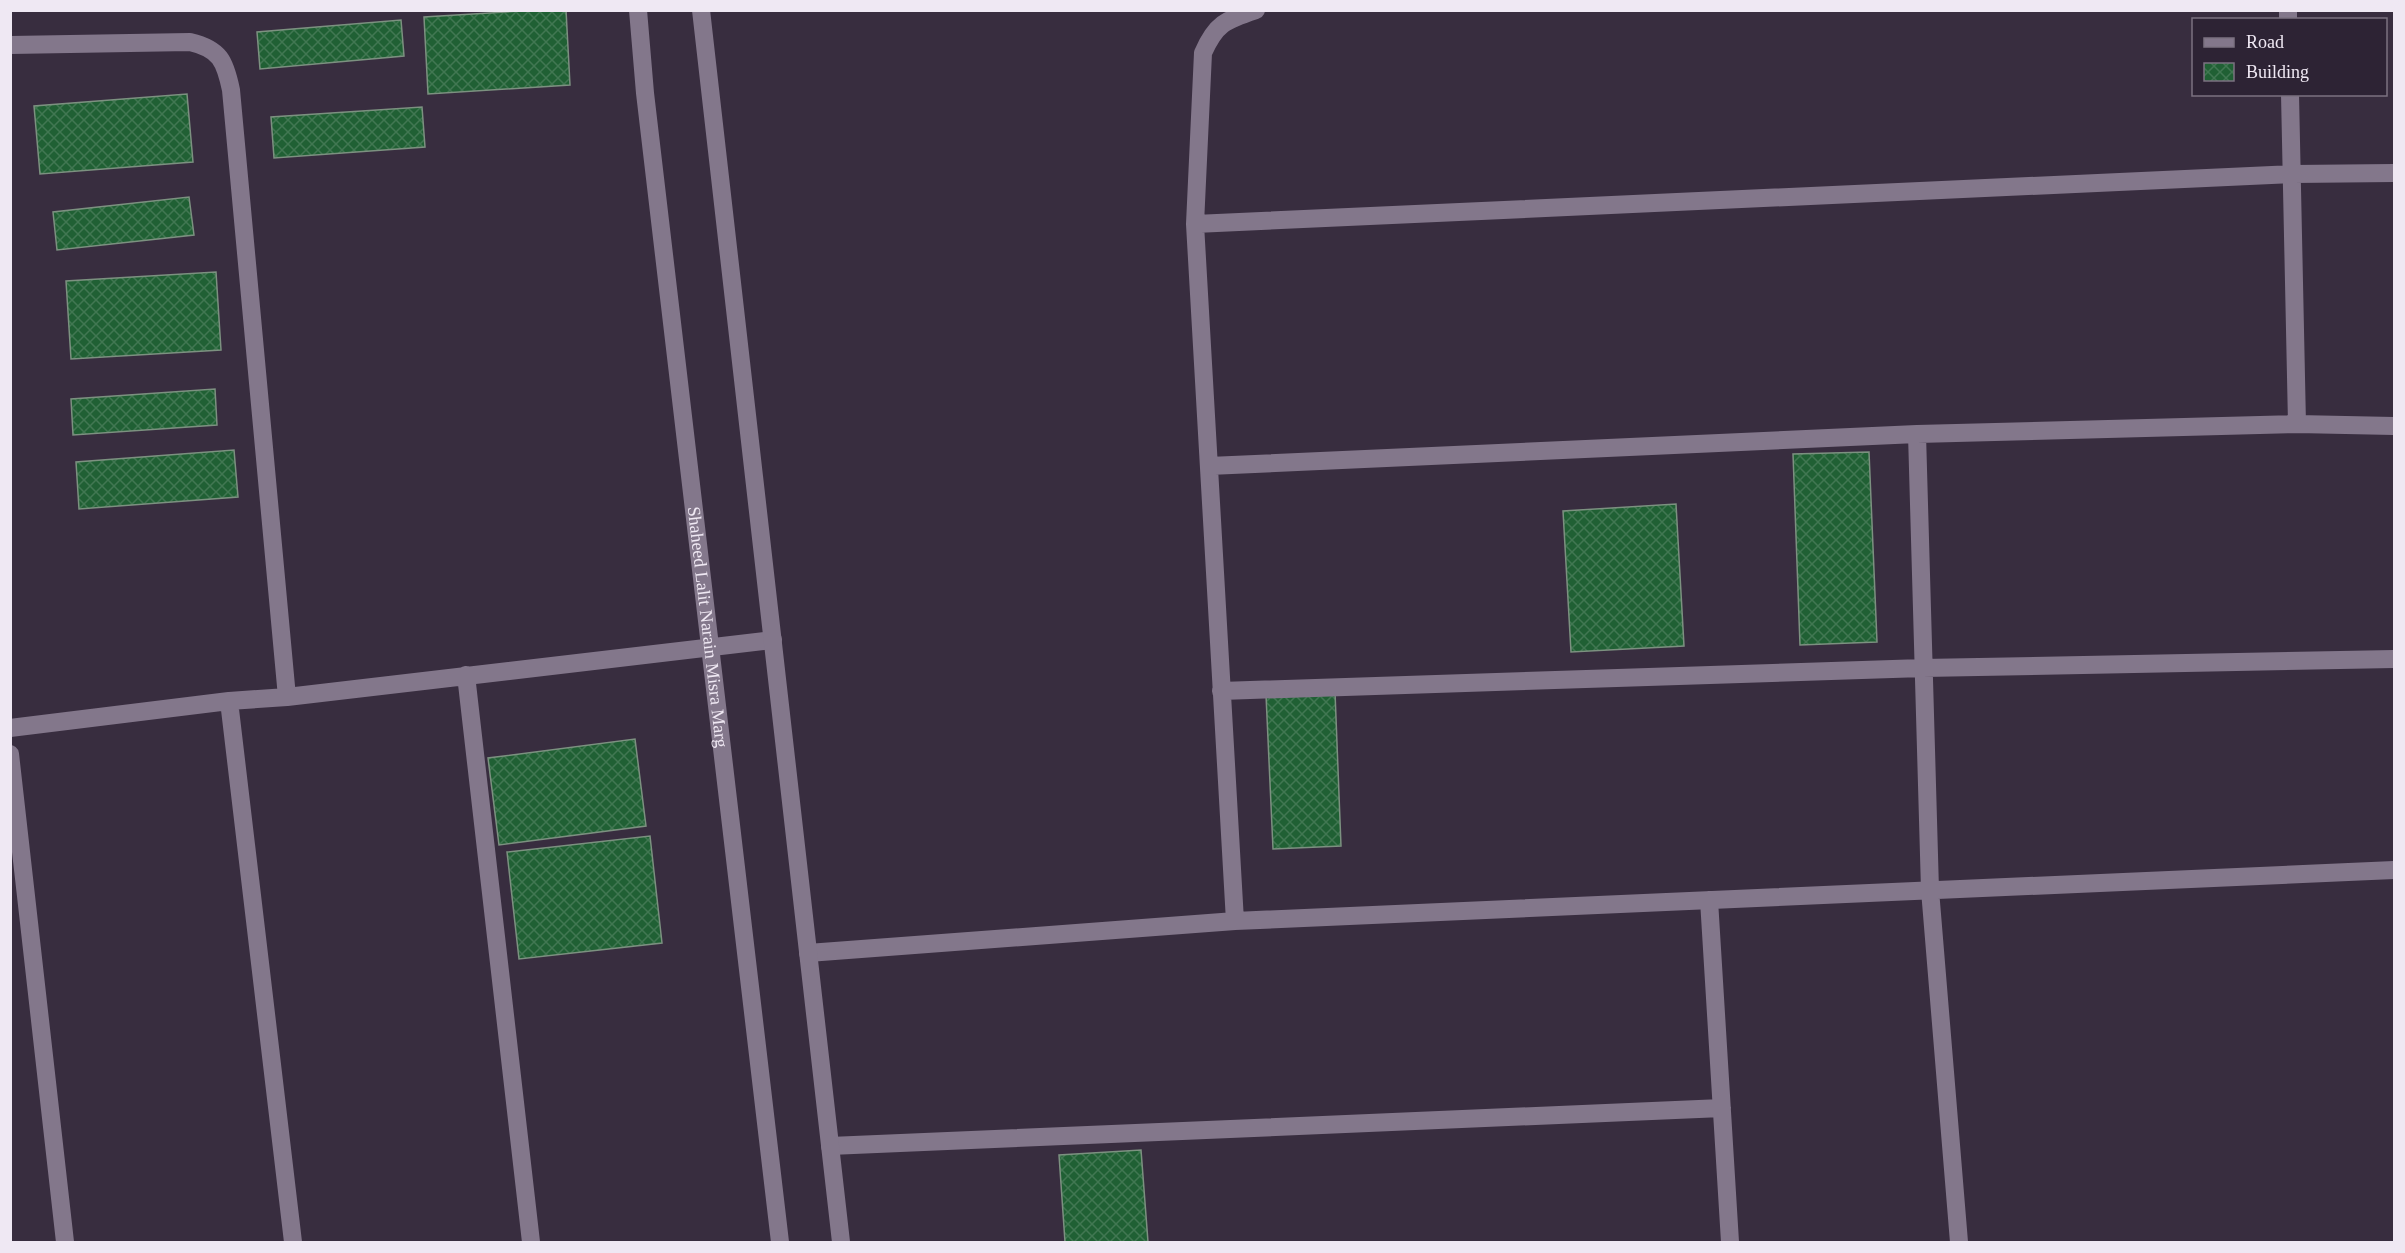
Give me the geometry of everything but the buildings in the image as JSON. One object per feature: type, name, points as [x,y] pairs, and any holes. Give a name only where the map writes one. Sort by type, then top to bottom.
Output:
[{"type":"street","name":"Shaheed Lalit Narain Misra Marg","points":[[638,10],[645,93],[780,1242]]},
{"type":"street","points":[[701,10],[841,1242]]},
{"type":"street","points":[[1235,921],[1195,224],[1203,53],[1211,35],[1228,20],[1256,10]]},
{"type":"street","points":[[10,45],[190,42],[208,46],[225,65],[231,90],[287,697]]},
{"type":"street","points":[[2290,96],[2297,424]]},
{"type":"street","points":[[1195,224],[2292,174],[2394,173]]},
{"type":"street","points":[[1209,466],[1917,434],[2297,424],[2394,426]]},
{"type":"street","points":[[1917,434],[1930,890],[1959,1242]]},
{"type":"street","points":[[10,728],[773,640]]},
{"type":"street","points":[[1221,691],[1923,668],[2394,659]]},
{"type":"street","points":[[466,675],[531,1242]]},
{"type":"street","points":[[229,701],[293,1242]]},
{"type":"street","points":[[10,754],[65,1242]]},
{"type":"street","points":[[808,953],[1235,921],[2394,870]]},
{"type":"street","points":[[1709,900],[1730,1242]]},
{"type":"street","points":[[830,1146],[1722,1108]]}]
